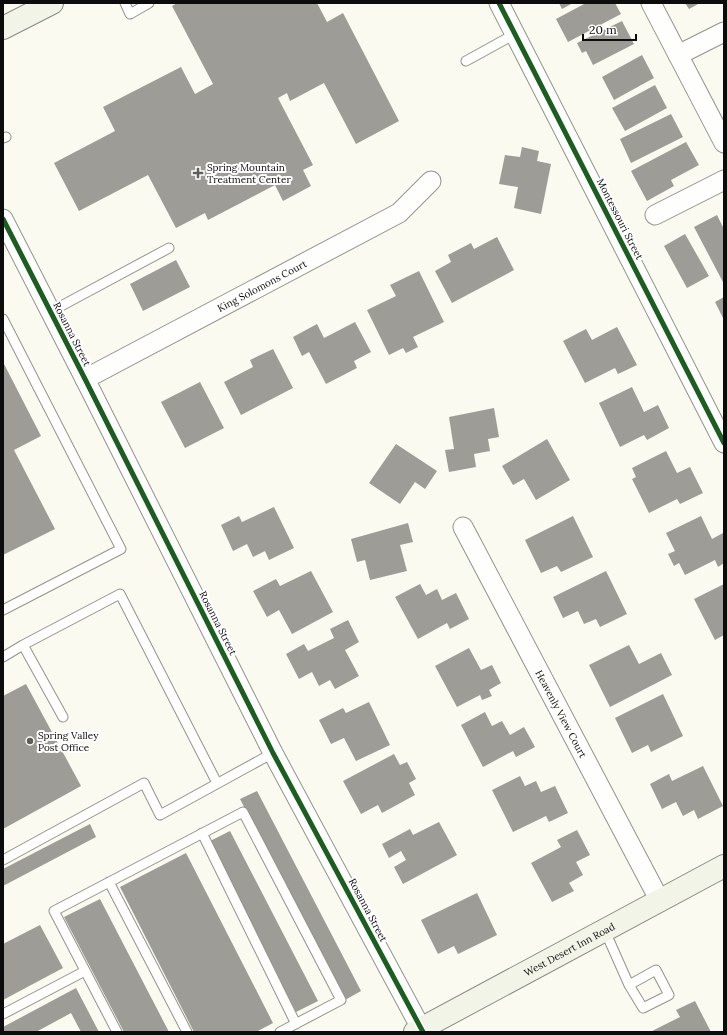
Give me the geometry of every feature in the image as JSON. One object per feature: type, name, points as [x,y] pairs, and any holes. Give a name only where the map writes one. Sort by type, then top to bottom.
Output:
[{"type":"main road","points":[[3,28],[52,3]]},
{"type":"main road","name":"West Desert Inn Road","points":[[419,1031],[724,866]]},
{"type":"street","name":"Montessouri Street","points":[[499,3],[724,443]]},
{"type":"street","points":[[651,3],[724,143]]},
{"type":"street","points":[[678,55],[724,32]]},
{"type":"street","name":"King Solomons Court","points":[[85,379],[399,213],[430,180]]},
{"type":"street","points":[[655,215],[724,180]]},
{"type":"street","name":"Rosanna Street","points":[[3,219],[273,753],[419,1031]]},
{"type":"street","name":"Heavenly View Court","points":[[463,527],[660,901]]},
{"type":"lane","points":[[125,3],[130,14],[149,3]]},
{"type":"lane","points":[[466,61],[515,34]]},
{"type":"lane","points":[[50,312],[169,248]]},
{"type":"lane","points":[[3,319],[121,549],[3,610]]},
{"type":"lane","points":[[3,656],[120,594],[217,783]]},
{"type":"lane","points":[[23,645],[62,717]]},
{"type":"lane","points":[[3,860],[144,783],[160,815],[273,753]]},
{"type":"lane","points":[[117,1032],[54,911],[243,812],[341,1000],[280,1032]]},
{"type":"lane","points":[[202,833],[296,1024]]},
{"type":"lane","points":[[109,882],[187,1032]]},
{"type":"lane","points":[[605,931],[629,984],[643,1008],[670,995],[656,970],[629,984]]},
{"type":"lane","points":[[3,1014],[85,971]]},
{"type":"building","points":[[177,3],[317,3],[327,22],[343,13],[399,121],[356,144],[324,83],[290,101],[287,93],[278,98],[313,165],[303,170],[311,186],[283,201],[275,185],[208,220],[205,213],[176,228],[148,175],[79,211],[54,163],[115,131],[103,107],[181,67],[195,94],[213,84],[172,6]]},
{"type":"building","points":[[559,3],[573,3],[562,9]]},
{"type":"building","points":[[586,3],[615,3],[621,14],[568,42],[556,19]]},
{"type":"building","points":[[685,3],[700,3],[689,9]]},
{"type":"building","points":[[622,21],[634,44],[593,65],[586,51],[582,53],[577,43]]},
{"type":"building","points":[[642,55],[654,78],[614,100],[602,77]]},
{"type":"building","points":[[655,85],[667,108],[625,131],[612,108]]},
{"type":"building","points":[[671,114],[683,137],[631,163],[620,139]]},
{"type":"building","points":[[686,142],[699,165],[671,180],[674,186],[647,201],[631,171]]},
{"type":"building","points":[[522,147],[539,151],[537,161],[551,164],[541,214],[514,208],[518,187],[499,184],[505,155],[520,157]]},
{"type":"building","points":[[717,215],[724,229],[724,284],[694,227]]},
{"type":"building","points":[[685,234],[709,276],[687,288],[664,246]]},
{"type":"building","points":[[497,237],[514,270],[452,303],[435,271],[451,262],[448,255],[471,243],[474,249]]},
{"type":"building","points":[[176,260],[190,287],[143,311],[130,284]]},
{"type":"building","points":[[419,271],[444,322],[413,337],[418,347],[406,353],[403,348],[389,355],[367,310],[396,296],[390,285]]},
{"type":"building","points":[[724,297],[724,320],[715,302]]},
{"type":"building","points":[[355,322],[371,352],[354,361],[357,368],[326,384],[309,352],[302,356],[293,337],[317,324],[324,338]]},
{"type":"building","points":[[617,327],[637,365],[618,374],[615,368],[585,383],[563,341],[586,329],[592,340]]},
{"type":"building","points":[[273,349],[293,388],[241,415],[224,382],[253,367],[250,360]]},
{"type":"building","points":[[3,362],[41,436],[14,450],[55,529],[3,555]]},
{"type":"building","points":[[200,382],[224,428],[185,448],[161,402]]},
{"type":"building","points":[[632,387],[644,412],[658,405],[669,428],[647,440],[644,435],[620,447],[599,403]]},
{"type":"building","points":[[494,408],[499,437],[488,439],[490,451],[474,454],[476,467],[449,472],[445,450],[454,449],[449,417]]},
{"type":"building","points":[[547,439],[570,480],[536,500],[524,479],[513,485],[502,466]]},
{"type":"building","points":[[396,444],[437,471],[425,489],[415,482],[400,504],[369,483]]},
{"type":"building","points":[[666,451],[677,473],[690,467],[703,493],[680,504],[677,499],[649,513],[632,479],[636,477],[632,468]]},
{"type":"building","points":[[274,507],[294,548],[269,560],[265,551],[253,557],[247,544],[233,551],[221,525],[239,516],[242,522]]},
{"type":"building","points":[[573,516],[593,557],[561,572],[557,566],[541,573],[525,540]]},
{"type":"building","points":[[701,516],[712,539],[723,533],[724,535],[724,563],[718,567],[715,560],[685,575],[679,563],[674,566],[668,554],[675,551],[666,533]]},
{"type":"building","points":[[408,523],[413,542],[400,545],[407,571],[370,580],[365,560],[357,562],[351,539]]},
{"type":"building","points":[[311,571],[333,612],[292,634],[279,610],[267,617],[253,591],[276,579],[280,586]]},
{"type":"building","points":[[606,571],[627,614],[600,627],[596,619],[584,624],[578,611],[563,618],[553,597]]},
{"type":"building","points":[[420,584],[426,595],[437,589],[442,600],[456,593],[469,619],[450,629],[447,623],[418,639],[395,597]]},
{"type":"building","points":[[724,584],[724,635],[715,640],[694,599]]},
{"type":"building","points":[[348,620],[359,642],[345,650],[359,676],[335,689],[330,680],[319,686],[312,672],[299,679],[286,654],[304,644],[308,651],[334,638],[330,629]]},
{"type":"building","points":[[629,645],[639,664],[661,653],[672,675],[610,707],[589,665]]},
{"type":"building","points":[[469,648],[481,670],[492,665],[501,683],[489,690],[492,696],[482,700],[480,695],[457,707],[435,666]]},
{"type":"building","name":"Spring Valley Post Office","points":[[26,684],[81,786],[3,829],[3,696]]},
{"type":"building","points":[[663,694],[683,736],[651,752],[648,745],[632,753],[615,718]]},
{"type":"building","points":[[369,702],[390,745],[356,761],[344,738],[331,744],[319,720],[343,708],[346,713]]},
{"type":"building","points":[[485,712],[492,726],[502,721],[510,735],[524,727],[535,747],[516,757],[513,751],[483,767],[461,725]]},
{"type":"building","points":[[394,754],[400,765],[407,762],[416,779],[409,783],[415,795],[382,813],[378,805],[361,814],[343,781]]},
{"type":"building","points":[[703,766],[723,806],[698,819],[694,810],[683,816],[676,802],[662,809],[650,784],[669,774],[672,781]]},
{"type":"building","points":[[520,776],[525,786],[536,781],[541,792],[555,786],[568,813],[549,822],[546,816],[513,832],[492,790]]},
{"type":"building","points":[[257,791],[361,991],[345,1000],[240,799]]},
{"type":"building","points":[[439,822],[457,855],[403,884],[394,867],[406,860],[401,851],[389,858],[382,844],[410,829],[413,835]]},
{"type":"building","points":[[90,824],[96,837],[3,886],[3,869]]},
{"type":"building","points":[[577,830],[590,855],[576,862],[583,875],[569,883],[574,891],[552,902],[531,863],[561,847],[557,840]]},
{"type":"building","points":[[230,831],[318,1001],[296,1012],[208,842]]},
{"type":"building","points":[[186,853],[273,1023],[256,1032],[194,1032],[120,887]]},
{"type":"building","points":[[477,893],[497,935],[458,954],[454,946],[438,954],[421,920]]},
{"type":"building","points":[[100,899],[169,1032],[124,1032],[64,917]]},
{"type":"building","points":[[40,925],[63,968],[3,1000],[3,944]]},
{"type":"building","points":[[76,988],[99,1032],[81,1032],[71,1013],[36,1032],[3,1032],[3,1027]]},
{"type":"building","points":[[695,1001],[711,1032],[650,1032],[680,1017],[676,1010]]},
{"type":"cycle path","points":[[499,3],[724,443]]},
{"type":"cycle path","points":[[3,219],[273,753],[423,1032]]},
{"type":"place","name":"Spring Mountain Treatment Center","points":[[198,173]]},
{"type":"place","name":"Spring Valley Post Office","points":[[30,741]]}]
